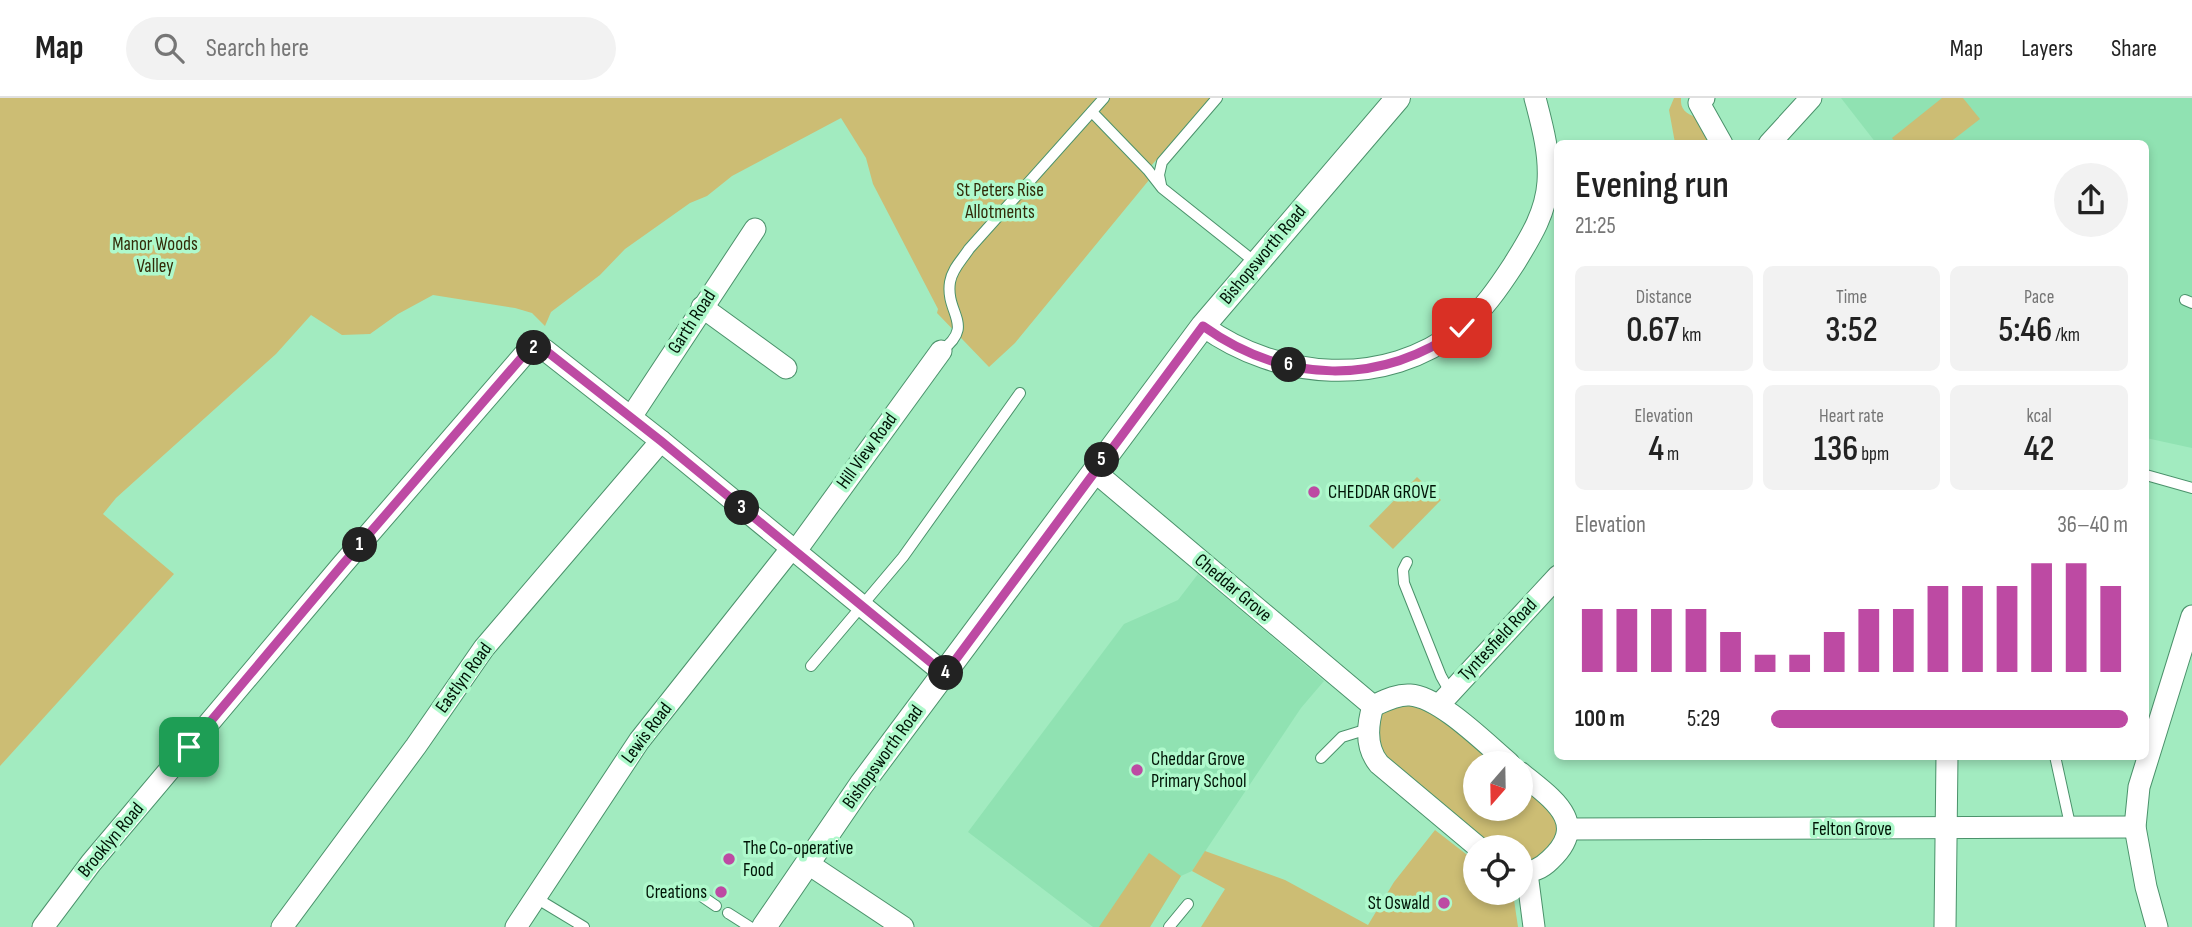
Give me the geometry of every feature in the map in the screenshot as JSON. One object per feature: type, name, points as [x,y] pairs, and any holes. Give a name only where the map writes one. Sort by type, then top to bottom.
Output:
[{"type":"street","name":"Bishopsworth Road","points":[[764,927],[862,785],[1203,326],[1398,98]]},
{"type":"street","points":[[1203,326],[1250,353],[1296,367],[1327,371],[1372,369],[1409,359],[1447,339],[1480,310],[1503,282],[1535,230],[1548,184],[1548,162],[1535,98]]},
{"type":"street","points":[[1704,98],[1699,103],[1720,140]]},
{"type":"street","points":[[1773,140],[1811,98]]},
{"type":"street","name":"Garth Road","points":[[631,417],[755,229]]},
{"type":"street","points":[[702,307],[786,368]]},
{"type":"street","name":"Brooklyn Road","points":[[44,927],[91,863],[352,553],[529,349],[540,347],[631,417]]},
{"type":"street","name":"Hill View Road","points":[[793,550],[940,351]]},
{"type":"street","points":[[631,417],[945,674]]},
{"type":"street","name":"Eastlyn Road","points":[[282,927],[416,746],[484,648],[661,441]]},
{"type":"street","name":"Cheddar Grove","points":[[1094,471],[1373,706]]},
{"type":"street","name":"Lewis Road","points":[[516,927],[639,741],[793,550]]},
{"type":"street","name":"Tyntesfield Road","points":[[1444,698],[1554,580]]},
{"type":"street","points":[[2149,755],[2192,616]]},
{"type":"street","points":[[1464,835],[1379,764],[1372,755],[1368,729],[1373,706],[1406,694],[1444,698],[1497,751]]},
{"type":"street","points":[[1945,927],[1947,760]]},
{"type":"street","points":[[2147,760],[2139,787],[2135,827],[2146,887],[2157,927]]},
{"type":"street","points":[[1533,784],[1564,812],[1569,829],[1566,842],[1558,853],[1544,866],[1533,869]]},
{"type":"street","name":"Felton Grove","points":[[1569,829],[2135,827]]},
{"type":"street","points":[[807,863],[903,927]]},
{"type":"street","points":[[1530,905],[1534,927]]},
{"type":"lane","points":[[940,351],[953,342],[958,328],[950,284],[954,271],[969,249],[1104,98]]},
{"type":"lane","points":[[1162,188],[1159,175],[1162,162],[1217,98]]},
{"type":"lane","points":[[1092,112],[1162,188],[1255,262]]},
{"type":"lane","points":[[811,666],[903,557],[1020,393]]},
{"type":"lane","points":[[2149,476],[2192,488]]},
{"type":"lane","points":[[1407,562],[1403,570],[1405,583],[1441,676],[1444,698]]},
{"type":"lane","points":[[1321,758],[1342,737],[1368,729]]},
{"type":"lane","points":[[2056,760],[2071,829]]},
{"type":"lane","points":[[694,891],[716,906]]},
{"type":"lane","points":[[536,898],[583,927]]},
{"type":"lane","points":[[1169,927],[1188,904]]},
{"type":"lane","points":[[728,913],[750,927]]},
{"type":"shaded area","points":[[1841,98],[2192,98],[2192,448],[2149,439],[2149,140],[1874,140]]},
{"type":"shaded area","name":"Cheddar Grove Primary School","points":[[1198,574],[1324,681],[1301,708],[1192,871],[1181,876],[1150,927],[1093,927],[968,832],[1124,624],[1178,600]]},
{"type":"green space","name":"Manor Woods Valley","points":[[0,98],[1210,98],[1144,174],[1149,180],[1015,343],[989,367],[937,313],[938,309],[873,184],[866,158],[841,118],[732,176],[707,196],[690,203],[625,249],[600,275],[551,312],[545,326],[532,313],[515,308],[433,295],[398,314],[370,334],[342,335],[311,315],[276,354],[116,498],[103,514],[174,574],[0,766]]},
{"type":"green space","points":[[1674,98],[1681,98],[1683,108],[1696,117],[1710,140],[1674,140],[1669,110]]},
{"type":"green space","points":[[1942,98],[1963,98],[1980,119],[1953,140],[1892,138]]},
{"type":"green space","points":[[1417,477],[1441,500],[1393,549],[1369,526]]},
{"type":"green space","points":[[1390,704],[1427,706],[1483,751],[1463,751],[1463,821],[1533,821],[1533,793],[1539,798],[1550,810],[1556,825],[1547,854],[1533,860],[1533,835],[1472,835],[1397,772],[1376,746],[1379,718]]},
{"type":"green space","points":[[1435,830],[1463,852],[1463,905],[1515,905],[1518,927],[1201,927],[1225,889],[1192,871],[1205,851],[1285,880],[1368,925],[1394,882]]},
{"type":"green space","points":[[1149,853],[1181,876],[1150,927],[1099,927]]},
{"type":"place","name":"CHEDDAR GROVE","points":[[1314,492]]},
{"type":"place","name":"Cheddar Grove Primary School","points":[[1137,770]]},
{"type":"place","name":"The Co-operative Food","points":[[729,859]]},
{"type":"place","name":"Creations","points":[[721,892]]},
{"type":"place","name":"St Oswald","points":[[1444,903]]},
{"type":"route","points":[[189,747],[529,349],[540,347],[545,350],[661,441],[945,674],[1203,326],[1250,353],[1296,367],[1327,371],[1372,369],[1409,359],[1462,328]]},
{"type":"park label","name":"St Peters Rise Allotments","points":[[1000,201]]}]
